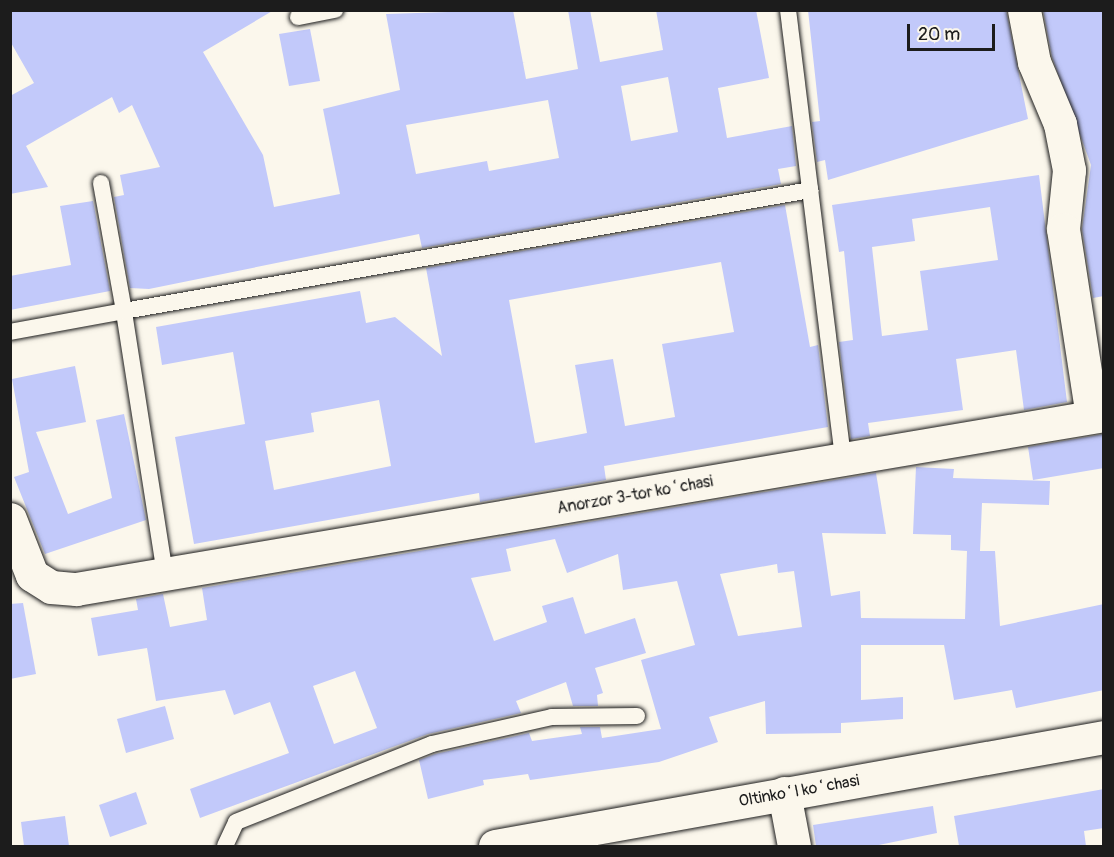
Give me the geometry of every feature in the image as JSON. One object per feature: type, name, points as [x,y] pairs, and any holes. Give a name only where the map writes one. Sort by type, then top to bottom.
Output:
[{"type":"street","points":[[1024,10],[1069,170],[1063,229],[1098,416]]},
{"type":"street","name":"Anorzor 3-tor koʻchasi","points":[[10,519],[32,575],[51,587],[76,589],[1098,416]]},
{"type":"street","name":"Oltinkoʻl koʻchasi","points":[[495,846],[1104,737]]},
{"type":"street","points":[[784,793],[794,846]]},
{"type":"lane","points":[[298,17],[335,10]]},
{"type":"lane","points":[[788,10],[843,460]]},
{"type":"lane","points":[[101,183],[124,311],[165,574]]},
{"type":"lane","points":[[10,332],[810,190]]},
{"type":"lane","points":[[225,846],[236,822],[432,744],[486,728],[552,717],[637,716]]},
{"type":"building","points":[[10,10],[274,10],[203,52],[263,155],[274,207],[340,194],[323,109],[400,90],[386,14],[513,10],[526,79],[578,69],[568,10],[590,10],[600,62],[663,50],[656,10],[756,10],[769,78],[718,88],[727,138],[792,126],[796,166],[778,169],[781,184],[422,248],[419,234],[149,289],[130,288],[114,197],[124,195],[120,175],[160,167],[132,105],[119,113],[112,97],[26,146],[48,187],[10,194],[10,96],[34,83],[10,41]],"holes":[[[668,77],[678,132],[631,141],[621,86]],[[548,100],[559,158],[489,171],[487,161],[416,174],[406,125]]]},
{"type":"building","points":[[808,10],[1006,10],[1028,119],[828,180],[825,160],[817,162],[812,122],[820,121]]},
{"type":"building","points":[[1043,10],[1104,10],[1104,296],[1093,298],[1082,229],[1091,165],[1052,57]]},
{"type":"building","points":[[310,29],[320,81],[289,86],[279,34]]},
{"type":"building","points":[[1039,175],[1067,402],[1024,410],[1016,350],[956,359],[963,410],[868,423],[870,436],[851,439],[839,342],[853,340],[844,251],[839,252],[832,205]],"holes":[[[990,207],[998,260],[920,271],[928,330],[882,336],[872,247],[915,241],[912,219]]]},
{"type":"building","points":[[93,201],[110,291],[10,310],[10,276],[71,265],[60,206]]},
{"type":"building","points":[[785,205],[810,347],[818,345],[828,427],[604,466],[606,480],[480,502],[479,493],[194,544],[175,437],[245,424],[233,352],[162,365],[156,327],[360,291],[366,323],[395,317],[442,356],[426,268]],"holes":[[[721,262],[734,332],[662,344],[675,417],[625,426],[613,359],[575,365],[587,433],[535,443],[509,300]],[[379,400],[391,466],[274,490],[265,441],[314,432],[311,413]]]},
{"type":"building","points":[[75,366],[86,422],[36,432],[68,514],[112,498],[96,420],[124,414],[146,520],[45,554],[14,477],[29,472],[12,379]]},
{"type":"building","points":[[1104,434],[1104,468],[1033,480],[1028,447]]},
{"type":"building","points":[[916,467],[954,469],[953,478],[1050,481],[1049,505],[982,503],[980,551],[995,551],[1000,626],[1104,604],[1104,690],[1016,708],[1012,690],[954,700],[944,645],[861,645],[861,700],[903,697],[903,719],[841,723],[841,733],[766,734],[765,701],[709,717],[718,742],[659,762],[530,780],[528,774],[483,780],[484,785],[428,799],[419,760],[435,754],[529,733],[532,741],[582,734],[580,727],[600,727],[602,738],[661,729],[641,660],[695,645],[677,581],[623,590],[618,554],[567,573],[555,539],[506,549],[511,571],[471,578],[494,641],[547,622],[542,606],[573,597],[585,634],[635,618],[646,653],[595,668],[603,693],[597,695],[598,706],[573,706],[566,682],[516,701],[521,713],[428,734],[200,818],[190,789],[289,753],[270,702],[234,715],[225,690],[156,701],[147,648],[98,656],[91,618],[138,610],[136,599],[163,594],[170,627],[207,620],[202,588],[876,473],[886,534],[822,533],[831,596],[860,591],[861,618],[965,619],[967,551],[951,550],[951,535],[913,534]],"holes":[[[777,564],[778,573],[794,571],[802,627],[738,636],[720,574]],[[355,671],[377,728],[334,744],[313,686]]]},
{"type":"building","points":[[23,603],[36,674],[10,679],[10,604]]},
{"type":"building","points":[[165,706],[174,739],[126,753],[117,719]]},
{"type":"building","points":[[1104,789],[1104,828],[1084,831],[1086,846],[959,846],[954,816]]},
{"type":"building","points":[[136,792],[147,824],[110,837],[99,805]]},
{"type":"building","points":[[933,806],[937,833],[874,846],[816,846],[813,825]]},
{"type":"building","points":[[65,816],[69,846],[24,846],[21,822]]}]
